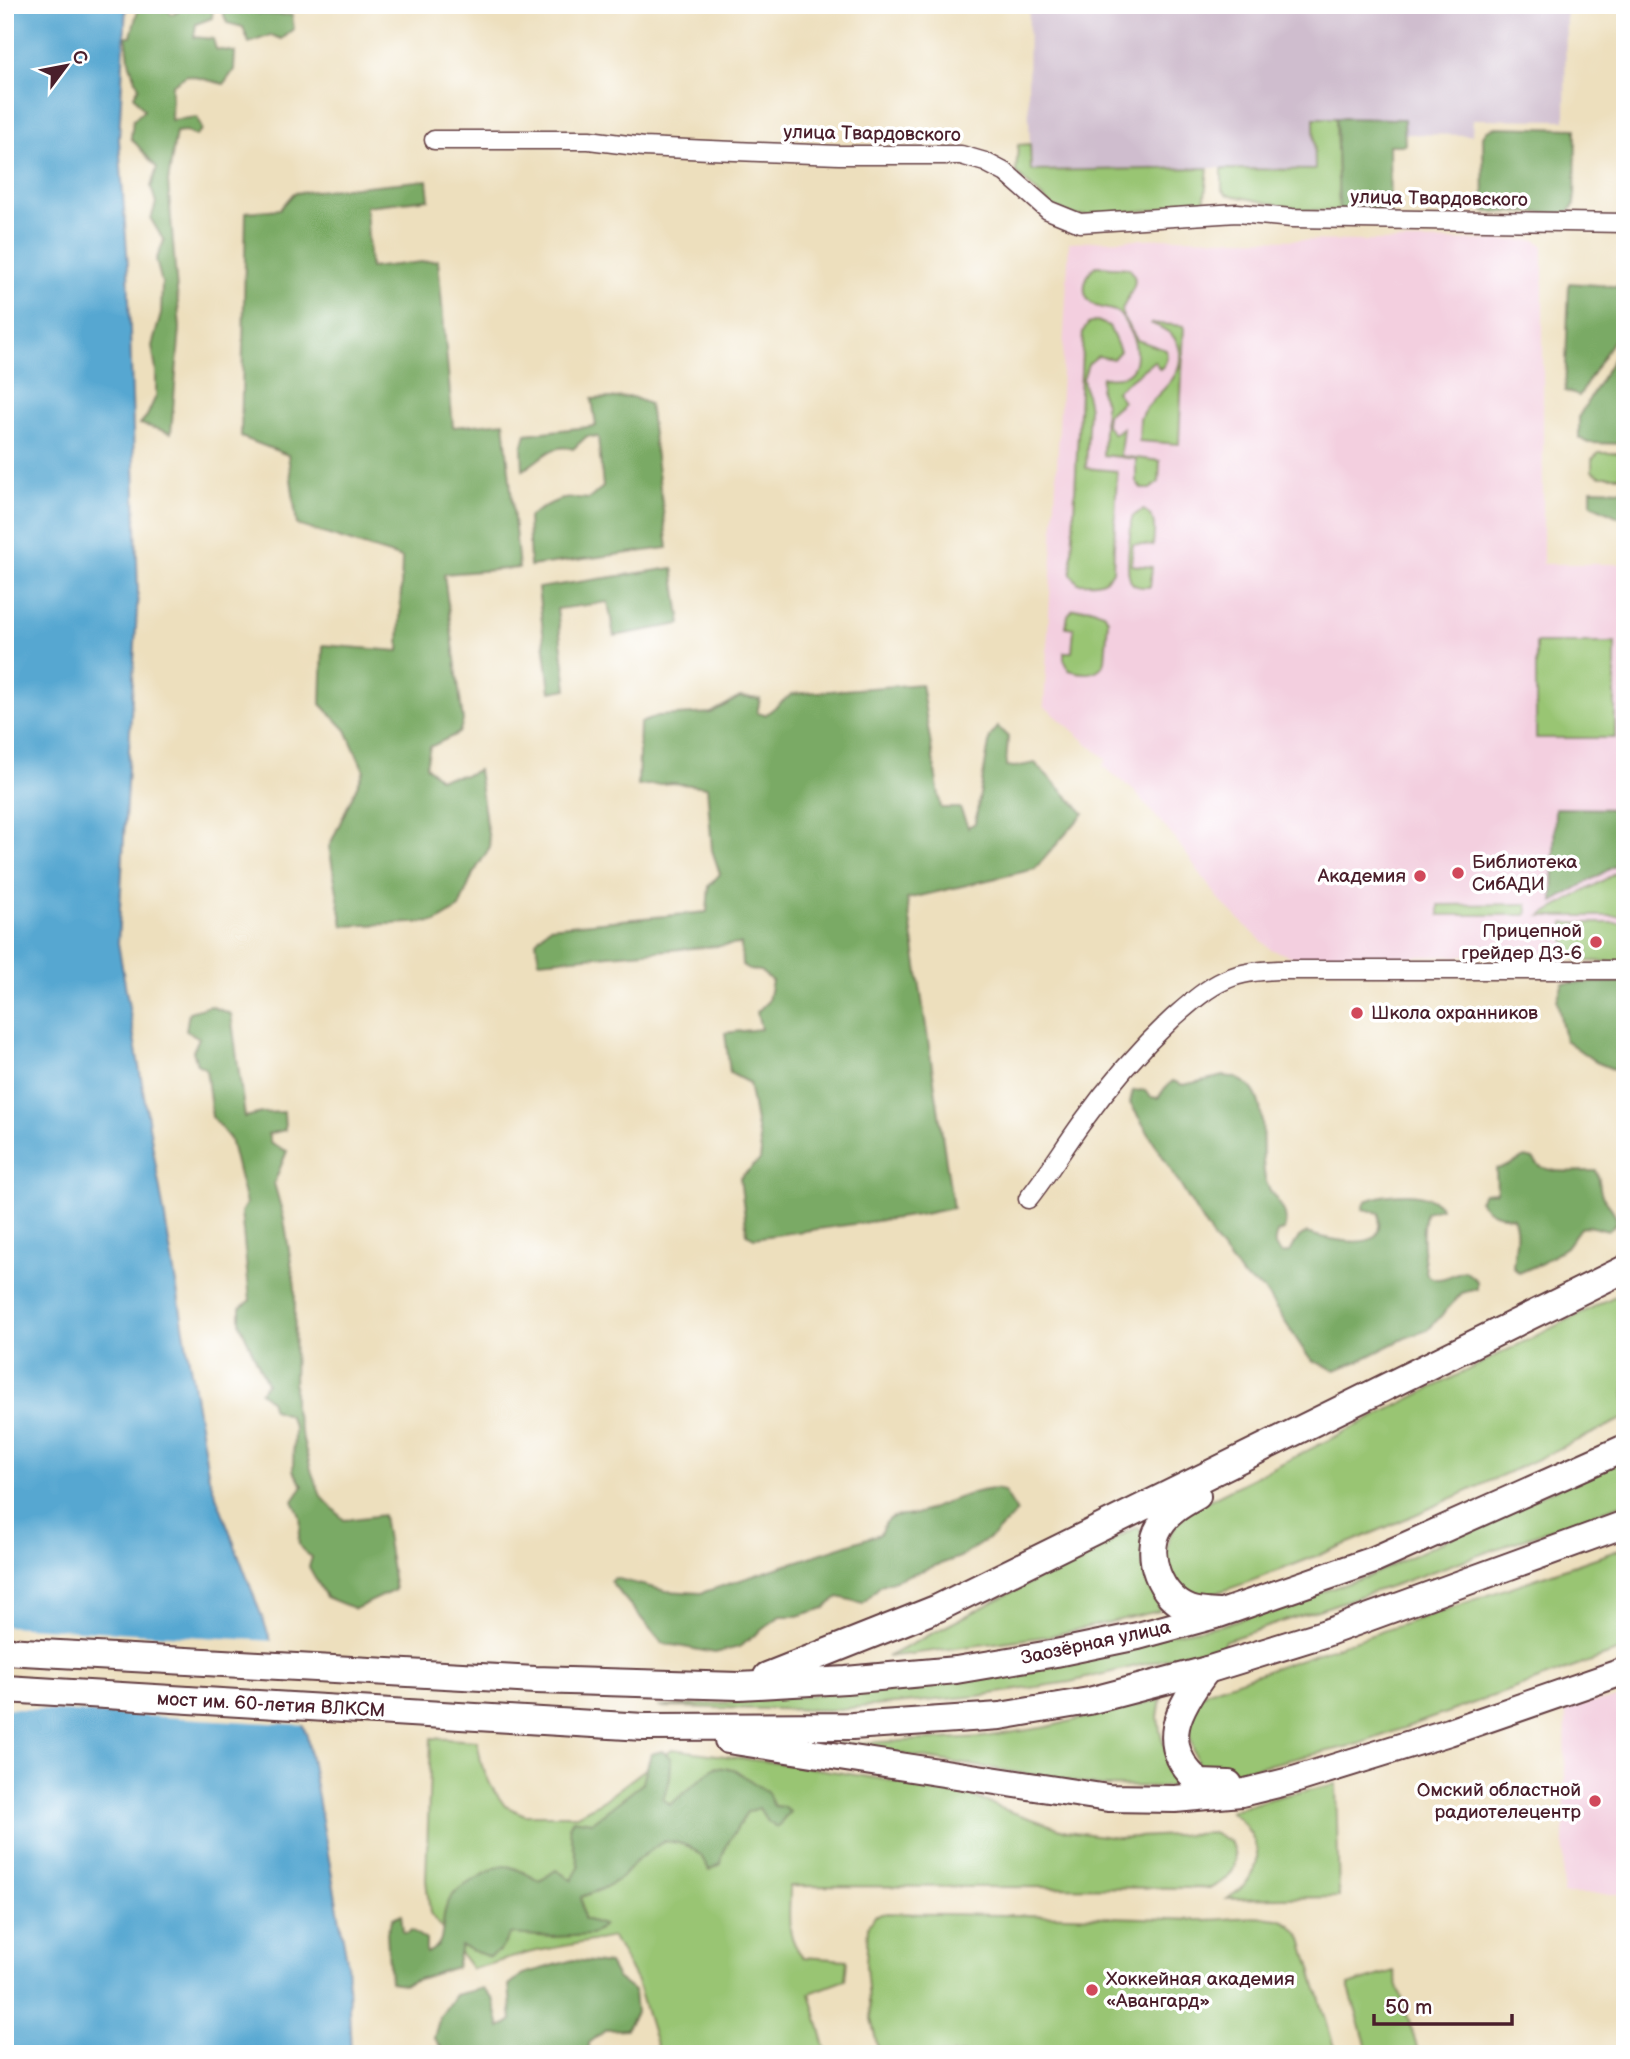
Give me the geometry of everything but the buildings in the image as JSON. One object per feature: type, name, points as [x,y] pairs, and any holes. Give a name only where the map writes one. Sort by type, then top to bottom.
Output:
[{"type":"main road","points":[[739,1686],[816,1658],[937,1608],[1625,1269]]},
{"type":"main road","points":[[1219,1614],[1189,1609],[1164,1590],[1158,1574],[1153,1542],[1160,1525],[1178,1506],[1625,1281]]},
{"type":"main road","name":"Заозёрная улица","points":[[535,1680],[739,1686],[846,1681],[956,1670],[1138,1636],[1219,1614],[1374,1560],[1625,1448]]},
{"type":"main road","points":[[643,1727],[852,1726],[1000,1716],[1090,1701],[1207,1670],[1323,1634],[1625,1524]]},
{"type":"main road","name":"мост им. 60-летия ВЛКСМ","points":[[5,1651],[535,1680]]},
{"type":"main road","points":[[1207,1670],[1185,1701],[1175,1726],[1182,1761],[1189,1774],[1200,1783],[1217,1785],[1291,1770],[1434,1726],[1625,1659]]},
{"type":"main road","points":[[643,1727],[1108,1798],[1175,1800],[1241,1793],[1294,1780],[1449,1732],[1625,1671]]},
{"type":"main road","name":"мост им. 60-летия ВЛКСМ","points":[[5,1689],[643,1727]]},
{"type":"street","name":"улица Твардовского","points":[[434,140],[589,140],[644,147],[736,151],[839,155],[961,155],[985,162],[1006,173],[1048,210],[1080,223],[1237,213],[1292,218],[1625,223]]},
{"type":"street","points":[[1028,1199],[1081,1124],[1155,1035],[1196,998],[1224,980],[1243,973],[1278,970],[1625,970]]},
{"type":"shaded area","points":[[1029,5],[1566,5],[1565,120],[1473,119],[1472,135],[1404,134],[1404,119],[1314,119],[1316,170],[1214,168],[1031,171]]},
{"type":"shaded area","points":[[1173,238],[1536,240],[1543,245],[1543,564],[1625,564],[1625,954],[1295,958],[1270,949],[1221,902],[1176,840],[1133,790],[1103,766],[1106,759],[1044,706],[1069,242]]},
{"type":"shaded area","name":"Омский областной радиотелецентр","points":[[1625,1698],[1625,1894],[1563,1894],[1566,1709]]},
{"type":"green space","points":[[139,5],[165,5],[171,14],[179,11],[181,5],[238,5],[261,14],[292,15],[294,29],[282,39],[271,35],[249,43],[243,27],[227,23],[222,10],[213,8],[212,18],[196,24],[194,37],[213,39],[216,49],[235,52],[234,70],[224,84],[187,75],[172,85],[171,120],[197,117],[202,129],[196,136],[186,131],[176,132],[168,182],[180,328],[171,433],[140,424],[147,416],[156,396],[152,346],[161,314],[162,283],[156,260],[164,241],[151,219],[156,203],[151,187],[157,168],[131,138],[133,120],[144,110],[134,96],[139,87],[130,66],[126,36],[131,36]]},
{"type":"green space","points":[[1314,118],[1336,118],[1339,211],[1302,210],[1226,194],[1222,189],[1222,169],[1315,170]]},
{"type":"green space","points":[[1336,118],[1404,119],[1405,145],[1389,145],[1390,213],[1339,211]]},
{"type":"green space","points":[[1496,127],[1576,129],[1575,204],[1568,212],[1484,212],[1483,136],[1487,130]]},
{"type":"green space","points":[[1030,144],[1031,171],[1208,168],[1204,206],[1077,216],[1053,207],[1016,173],[1018,145]]},
{"type":"green space","points":[[427,180],[429,199],[366,206],[370,268],[438,260],[453,427],[504,422],[519,568],[444,574],[463,721],[459,733],[430,747],[426,766],[439,778],[466,775],[478,770],[490,847],[473,874],[459,908],[436,922],[343,926],[329,847],[364,771],[346,730],[321,704],[323,645],[399,651],[402,558],[297,525],[288,455],[241,437],[246,212],[280,209],[294,193]]},
{"type":"green space","points":[[1096,266],[1129,268],[1135,283],[1122,310],[1124,319],[1137,340],[1166,350],[1166,361],[1160,369],[1154,361],[1116,391],[1123,401],[1107,415],[1106,424],[1114,434],[1123,427],[1120,456],[1160,461],[1159,482],[1150,489],[1142,489],[1136,482],[1136,459],[1103,455],[1105,403],[1100,391],[1102,377],[1126,374],[1134,365],[1136,351],[1133,338],[1120,315],[1091,303],[1086,296],[1086,281]]},
{"type":"green space","points":[[1569,283],[1625,287],[1625,321],[1579,396],[1565,391]]},
{"type":"green space","points":[[1097,321],[1109,326],[1120,351],[1113,359],[1098,356],[1088,364],[1083,379],[1089,408],[1086,468],[1117,471],[1113,571],[1102,581],[1078,583],[1071,574],[1083,331],[1088,324]]},
{"type":"green space","points":[[1150,323],[1184,326],[1179,444],[1139,441],[1143,412],[1168,385],[1180,362],[1179,346],[1173,337]]},
{"type":"green space","points":[[1625,339],[1625,444],[1589,443],[1579,438],[1579,416]]},
{"type":"green space","points":[[632,397],[649,404],[668,548],[530,566],[528,517],[557,501],[571,498],[589,499],[603,487],[598,437],[587,436],[573,449],[552,450],[523,470],[522,448],[526,434],[596,426],[592,399]]},
{"type":"green space","points":[[1599,453],[1625,453],[1625,476],[1600,476],[1592,471],[1592,459]]},
{"type":"green space","points":[[1591,489],[1625,490],[1625,520],[1591,504]]},
{"type":"green space","points":[[1143,510],[1153,521],[1153,546],[1133,544],[1131,565],[1152,567],[1150,587],[1133,584],[1128,573],[1131,522],[1133,516]]},
{"type":"green space","points":[[673,568],[681,624],[614,636],[608,602],[557,609],[567,689],[550,692],[538,588]]},
{"type":"green space","points":[[1091,608],[1105,614],[1108,620],[1105,661],[1094,671],[1085,673],[1069,670],[1064,652],[1072,652],[1074,628],[1066,627],[1068,615],[1073,609]]},
{"type":"green space","points":[[1536,643],[1615,643],[1615,738],[1536,738]]},
{"type":"green space","points":[[921,684],[941,808],[960,808],[968,827],[975,823],[990,737],[998,727],[1008,737],[1006,766],[1035,763],[1084,813],[1035,869],[907,899],[953,1208],[754,1238],[747,1234],[740,1178],[760,1160],[761,1151],[749,1083],[730,1073],[725,1033],[761,1029],[757,1012],[768,1001],[772,981],[760,971],[749,970],[742,965],[741,944],[539,961],[536,941],[549,927],[707,912],[709,886],[720,874],[712,850],[707,787],[673,783],[638,786],[640,723],[658,716],[711,713],[740,697],[760,699],[757,713],[765,715],[792,694]]},
{"type":"green space","points":[[1555,808],[1625,809],[1625,860],[1553,902]]},
{"type":"green space","points":[[1625,868],[1625,916],[1541,916]]},
{"type":"green space","points":[[1527,904],[1526,915],[1439,915],[1439,905]]},
{"type":"green space","points":[[1564,923],[1625,923],[1625,962],[1578,961],[1562,936]]},
{"type":"green space","points":[[1625,982],[1625,1074],[1596,1062],[1565,1040],[1557,1000],[1563,983]]},
{"type":"green space","points":[[210,1006],[231,1014],[245,1117],[284,1112],[285,1130],[268,1134],[271,1144],[287,1151],[274,1183],[284,1219],[295,1287],[294,1407],[312,1473],[321,1496],[344,1520],[383,1515],[395,1590],[355,1609],[326,1597],[309,1567],[312,1557],[299,1543],[300,1517],[293,1501],[303,1486],[293,1470],[294,1427],[288,1415],[273,1410],[270,1400],[260,1392],[267,1383],[240,1324],[240,1308],[250,1301],[241,1212],[246,1204],[230,1139],[212,1117],[206,1069],[197,1064],[193,1051],[199,1038],[186,1030],[189,1012]]},
{"type":"green space","points":[[1224,1076],[1241,1080],[1252,1089],[1258,1101],[1265,1178],[1285,1215],[1284,1230],[1277,1233],[1275,1242],[1282,1254],[1290,1252],[1299,1237],[1306,1233],[1353,1242],[1371,1239],[1379,1230],[1379,1213],[1363,1209],[1366,1201],[1395,1194],[1417,1195],[1427,1197],[1441,1208],[1426,1212],[1424,1219],[1423,1244],[1427,1275],[1441,1279],[1465,1271],[1477,1281],[1477,1289],[1462,1293],[1428,1330],[1405,1338],[1359,1361],[1335,1370],[1313,1361],[1264,1290],[1243,1277],[1212,1237],[1130,1103],[1133,1091],[1144,1090],[1151,1097],[1158,1098],[1173,1081],[1183,1085]]},
{"type":"green space","points":[[1525,1157],[1553,1170],[1596,1171],[1603,1198],[1614,1212],[1616,1221],[1608,1231],[1588,1226],[1580,1228],[1566,1247],[1542,1263],[1519,1273],[1513,1267],[1516,1235],[1513,1217],[1494,1213],[1479,1201],[1484,1193],[1497,1192],[1496,1169]]},
{"type":"green space","points":[[1625,1291],[1625,1418],[1407,1518],[1243,1584],[1196,1595],[1179,1590],[1173,1582],[1167,1564],[1167,1546],[1171,1533],[1191,1509]]},
{"type":"green space","points":[[1625,1456],[1625,1503],[1400,1583],[1224,1641],[1224,1645],[1070,1682],[978,1696],[830,1710],[658,1707],[830,1693],[1222,1625],[1369,1576]]},
{"type":"green space","points":[[996,1489],[1004,1491],[1017,1512],[994,1535],[960,1557],[881,1585],[863,1603],[838,1597],[825,1608],[797,1616],[780,1616],[739,1647],[715,1653],[662,1643],[610,1581],[615,1578],[666,1591],[701,1593],[880,1534],[886,1522],[893,1517],[913,1515],[966,1495]]},
{"type":"green space","points":[[1137,1527],[1141,1530],[1146,1580],[1158,1603],[1159,1611],[1049,1636],[887,1657]]},
{"type":"green space","points":[[1625,1548],[1625,1649],[1359,1744],[1213,1777],[1199,1768],[1187,1727],[1200,1696],[1208,1691]]},
{"type":"green space","points":[[1161,1699],[1158,1717],[1160,1731],[1173,1777],[1169,1787],[1101,1786],[838,1744],[984,1737],[1047,1727]]},
{"type":"green space","points":[[431,1738],[477,1741],[482,1766],[491,1786],[505,1806],[525,1815],[577,1815],[603,1801],[672,1749],[963,1792],[1067,1831],[1118,1838],[1213,1833],[1230,1841],[1235,1864],[1230,1875],[1211,1888],[790,1886],[791,1932],[803,1957],[847,1960],[845,1980],[810,1993],[827,2054],[659,2054],[637,1982],[613,1937],[532,1952],[472,1969],[430,1913],[426,1880]]},
{"type":"green space","points":[[662,1751],[671,1758],[670,1779],[663,1799],[670,1805],[715,1767],[734,1769],[768,1793],[774,1806],[784,1807],[790,1812],[777,1828],[767,1821],[759,1808],[747,1812],[728,1844],[721,1864],[709,1870],[701,1856],[692,1848],[664,1841],[637,1860],[621,1878],[581,1897],[584,1919],[603,1925],[591,1935],[553,1937],[510,1934],[500,1951],[489,1957],[461,1946],[456,1967],[403,1984],[390,1982],[387,1932],[393,1918],[401,1914],[403,1932],[408,1933],[411,1930],[426,1940],[426,1953],[439,1944],[446,1907],[453,1895],[496,1868],[509,1866],[540,1881],[556,1870],[572,1880],[579,1867],[569,1827],[573,1819],[592,1822],[642,1784],[651,1754]]},
{"type":"green space","points":[[1336,1784],[1339,1897],[1227,1899],[1248,1881],[1257,1861],[1251,1834],[1230,1811]]},
{"type":"green space","name":"Хоккейная академия «Авангард»","points":[[882,1913],[1193,1920],[1257,1917],[1282,1920],[1292,1926],[1302,1939],[1336,2054],[879,2054],[870,2014],[866,1966],[868,1926],[874,1916]]},
{"type":"green space","points":[[573,1960],[609,1964],[617,1978],[634,1991],[636,2013],[626,2029],[606,2030],[589,2043],[589,2054],[449,2054],[445,2053],[434,2037],[440,2017],[455,1995],[483,1988],[493,1998],[500,2028],[512,2020],[509,1985],[523,1974]]},
{"type":"green space","points":[[1394,1971],[1419,2054],[1369,2054],[1348,1985]]},
{"type":"water","points":[[5,5],[126,5],[119,139],[128,265],[138,592],[118,943],[209,1477],[307,1736],[347,1960],[351,2054],[5,2054]]},
{"type":"pier","points":[[5,1626],[275,1641],[307,1725],[5,1708]]},
{"type":"place","name":"Библиотека СибАДИ","points":[[1458,873]]},
{"type":"place","name":"Академия","points":[[1420,876]]},
{"type":"place","name":"Прицепной грейдер ДЗ-6","points":[[1596,942]]},
{"type":"place","name":"Школа охранников","points":[[1357,1013]]},
{"type":"place","name":"Омский областной радиотелецентр","points":[[1595,1801]]},
{"type":"place","name":"Хоккейная академия «Авангард»","points":[[1092,1990]]}]
